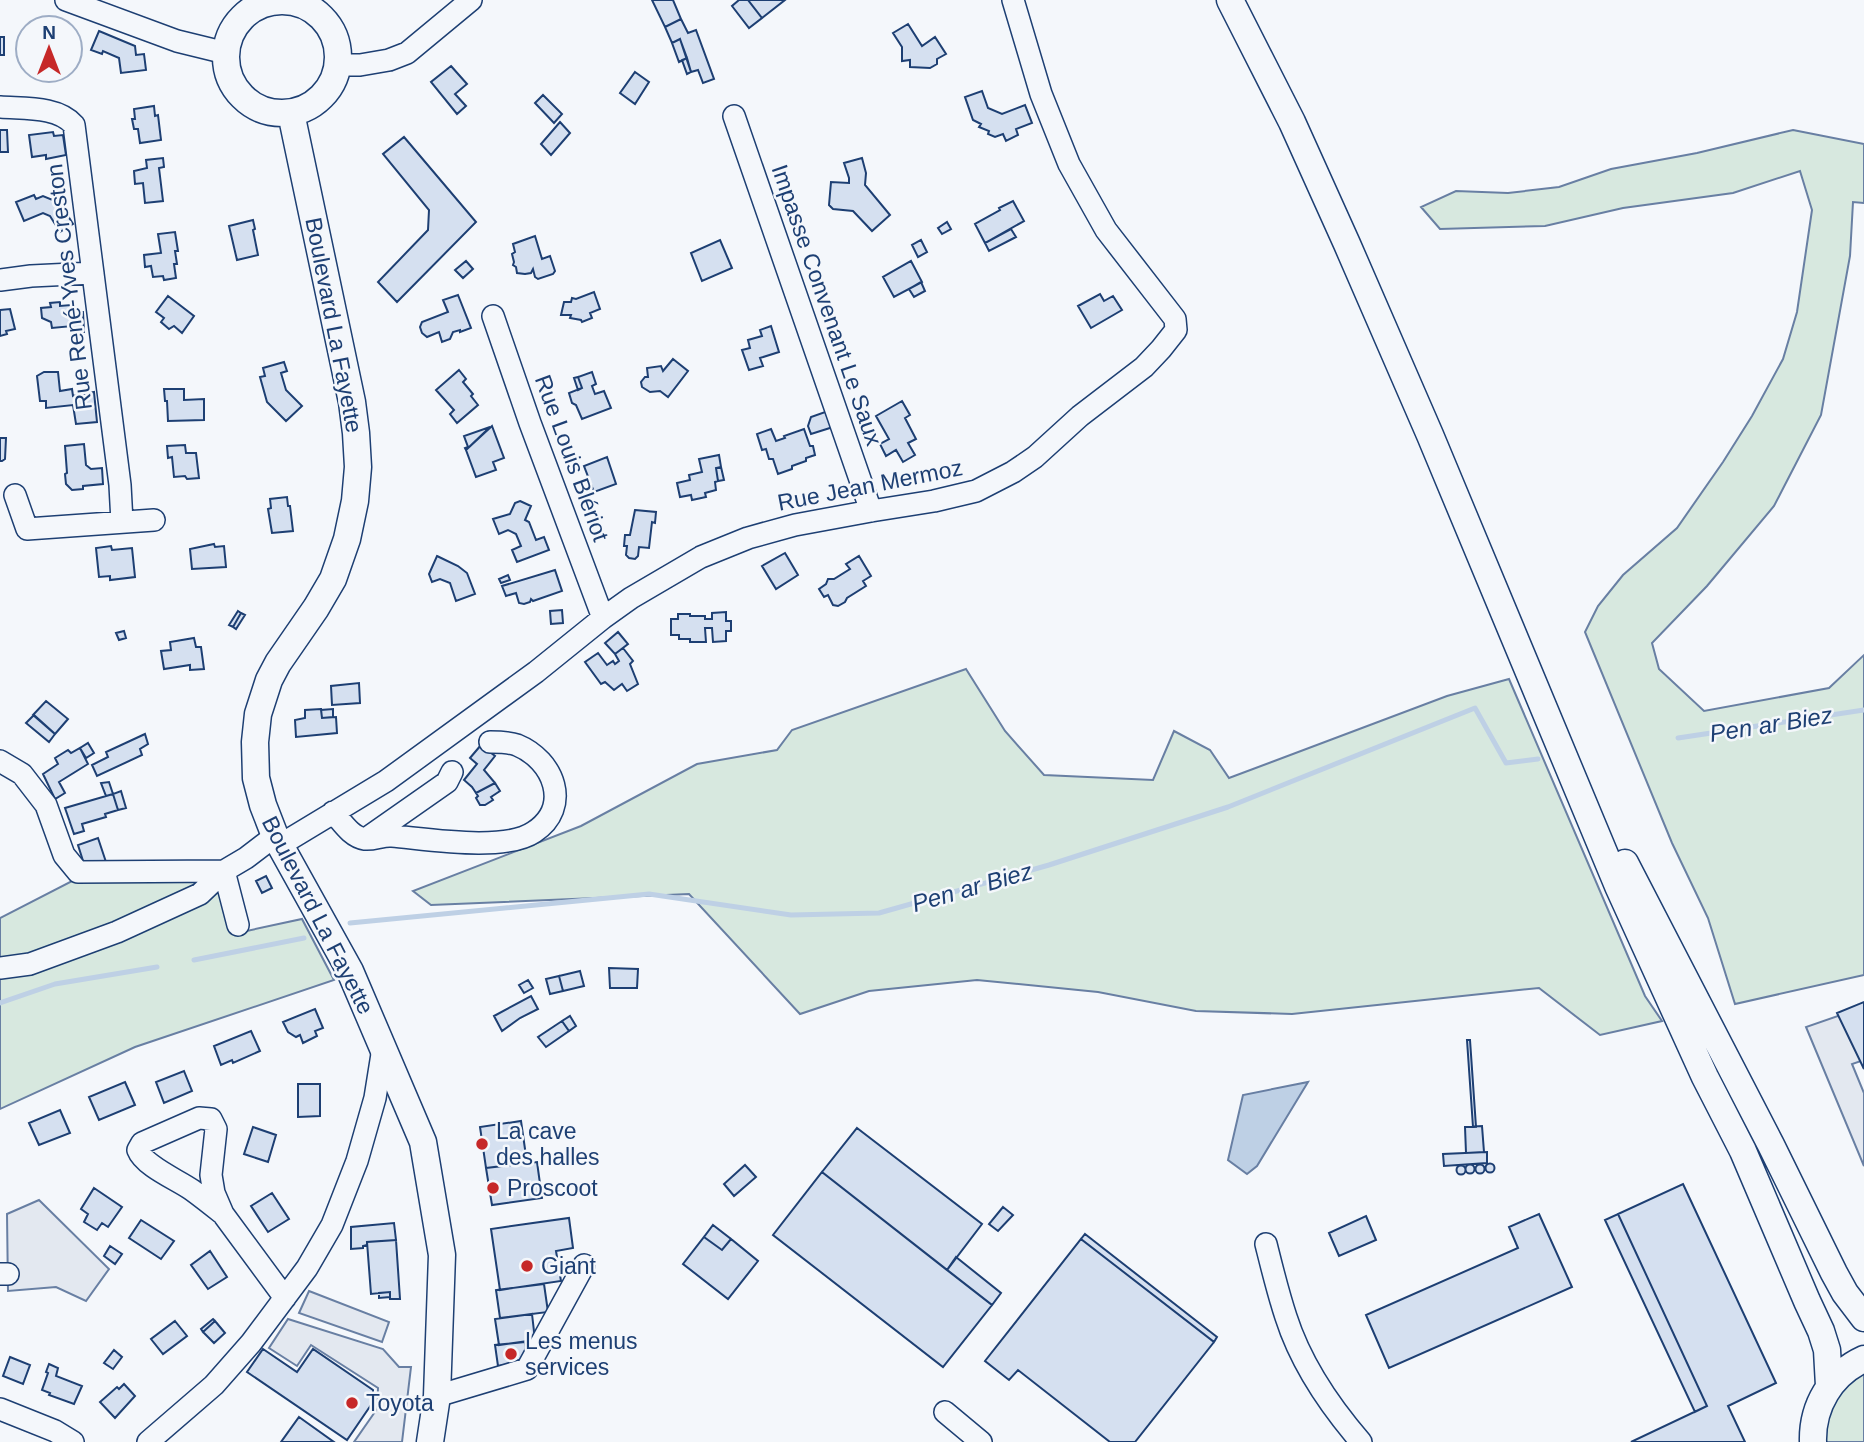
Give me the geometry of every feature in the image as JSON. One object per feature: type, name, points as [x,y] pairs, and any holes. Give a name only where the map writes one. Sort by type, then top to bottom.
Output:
[{"type":"main road","points":[[1230,0],[1292,122],[1347,244],[1430,435],[1618,886],[1704,1077],[1744,1151],[1821,1331],[1827,1350],[1829,1386]]},
{"type":"main road","points":[[268,1],[305,5],[320,15],[332,30],[338,47],[338,65],[330,88],[313,104],[291,113],[273,113],[255,107],[240,96],[230,80],[226,66],[228,42],[236,24],[250,10],[268,1]]},
{"type":"main road","name":"Boulevard La Fayette","points":[[291,113],[352,402],[358,467],[355,501],[347,539],[333,579],[269,680],[258,714],[255,742],[256,778],[278,840],[349,971],[423,1142],[442,1255],[437,1396],[430,1442]]},
{"type":"main road","points":[[1552,726],[1771,1145],[1844,1293],[1864,1318]]},
{"type":"main road","points":[[1813,1442],[1813,1429],[1821,1399],[1829,1386],[1846,1369],[1864,1359]]},
{"type":"street","points":[[66,0],[177,41],[226,53]]},
{"type":"street","points":[[338,65],[360,65],[389,60],[407,53],[471,0]]},
{"type":"street","name":"Rue Jean Mermoz","points":[[0,968],[30,964],[117,932],[200,894],[224,871],[386,781],[536,672],[631,598],[701,557],[748,538],[795,525],[976,491],[1035,457],[1080,416],[1144,367],[1176,330],[1175,319],[1106,230],[1069,164],[1041,94],[1013,0]]},
{"type":"street","name":"Rue René-Yves Creston","points":[[0,107],[52,112],[69,118],[75,125],[120,485],[122,522]]},
{"type":"street","name":"Impasse Convenant Le Saux","points":[[734,116],[871,511]]},
{"type":"street","points":[[0,281],[31,276],[93,273]]},
{"type":"street","name":"Rue Louis Blériot","points":[[494,316],[530,423],[603,618]]},
{"type":"street","points":[[15,495],[26,529],[154,520]]},
{"type":"street","points":[[333,812],[353,834],[366,839],[388,836],[481,843],[513,841],[533,833],[549,818],[555,804],[556,790],[550,774],[536,757],[516,744],[490,742]]},
{"type":"street","points":[[0,761],[22,774],[46,806],[64,855],[78,872],[224,871],[238,925]]},
{"type":"street","points":[[366,839],[447,782],[452,772]]},
{"type":"street","points":[[148,1442],[214,1385],[251,1343],[307,1268],[332,1225],[357,1161],[375,1098],[383,1048]]},
{"type":"street","points":[[223,1214],[140,1155],[138,1150],[142,1143],[199,1118],[211,1119],[216,1129],[211,1175],[223,1214],[285,1298]]},
{"type":"street","points":[[1266,1244],[1296,1344],[1325,1395],[1361,1442]]},
{"type":"street","points":[[437,1396],[527,1369],[584,1265]]},
{"type":"street","points":[[0,1409],[55,1431],[73,1442]]},
{"type":"street","points":[[945,1412],[981,1442]]},
{"type":"shaded area","points":[[1793,130],[1864,144],[1864,203],[1853,202],[1850,256],[1821,415],[1774,506],[1707,586],[1652,643],[1659,669],[1704,711],[1829,688],[1864,655],[1864,975],[1735,1004],[1708,918],[1672,843],[1585,632],[1598,606],[1623,575],[1677,528],[1752,416],[1783,359],[1797,312],[1812,210],[1800,171],[1733,193],[1623,208],[1545,226],[1440,229],[1421,207],[1456,191],[1508,193],[1559,187],[1611,169],[1697,153]]},
{"type":"shaded area","points":[[966,669],[1005,731],[1044,775],[1153,780],[1174,731],[1210,750],[1229,778],[1447,696],[1509,679],[1645,996],[1662,1021],[1600,1035],[1539,988],[1292,1014],[1196,1011],[1098,992],[977,980],[869,991],[800,1014],[689,894],[431,905],[413,891],[581,826],[697,764],[777,750],[792,730]]},
{"type":"shaded area","points":[[74,880],[195,881],[223,890],[237,933],[302,919],[334,980],[135,1047],[0,1109],[0,918]]},
{"type":"shaded area","points":[[1864,1007],[1864,1060],[1852,1064],[1864,1093],[1864,1166],[1806,1027]]},
{"type":"shaded area","points":[[39,1200],[109,1269],[86,1301],[56,1287],[8,1291],[7,1214]]},
{"type":"shaded area","points":[[309,1291],[389,1322],[382,1342],[299,1313]]},
{"type":"shaded area","name":"Toyota","points":[[288,1319],[383,1349],[399,1367],[411,1367],[402,1442],[354,1442],[377,1409],[378,1388],[311,1345],[297,1366],[269,1348]]},
{"type":"shaded area","points":[[1864,1373],[1864,1442],[1825,1442],[1829,1408],[1843,1388]]},
{"type":"water","points":[[1308,1082],[1257,1166],[1247,1174],[1228,1160],[1243,1095]]},
{"type":"building","points":[[652,0],[673,0],[681,19],[665,27]]},
{"type":"building","points":[[739,0],[748,0],[762,18],[749,28],[732,6]]},
{"type":"building","points":[[748,0],[785,0],[762,18]]},
{"type":"building","points":[[681,19],[688,33],[696,30],[714,79],[703,83],[698,70],[691,72],[680,39],[672,43],[665,27]]},
{"type":"building","points":[[908,24],[922,46],[935,37],[946,54],[937,59],[937,64],[930,68],[910,67],[910,60],[902,61],[902,47],[893,33]]},
{"type":"building","points":[[99,31],[135,46],[136,55],[144,54],[146,70],[121,73],[119,58],[103,51],[102,54],[91,50]]},
{"type":"building","points":[[0,37],[4,37],[4,55],[0,55]]},
{"type":"building","points":[[680,39],[687,58],[679,62],[672,43]]},
{"type":"building","points":[[687,58],[691,72],[687,74],[682,60]]},
{"type":"building","points":[[451,66],[467,84],[455,94],[466,106],[457,114],[431,82]]},
{"type":"building","points":[[635,72],[649,82],[635,104],[620,93]]},
{"type":"building","points":[[982,91],[988,108],[1002,114],[1025,105],[1032,123],[1016,129],[1018,135],[1006,141],[1003,134],[995,137],[988,134],[989,131],[979,127],[981,124],[973,120],[965,97]]},
{"type":"building","points":[[543,95],[562,114],[554,123],[535,103]]},
{"type":"building","points":[[154,106],[155,116],[158,115],[161,140],[140,143],[138,129],[134,129],[132,119],[135,119],[134,109]]},
{"type":"building","points":[[560,122],[570,133],[551,155],[541,144]]},
{"type":"building","points":[[0,130],[7,130],[8,152],[0,152]]},
{"type":"building","points":[[53,132],[54,136],[63,135],[66,155],[46,159],[46,155],[32,157],[29,135]]},
{"type":"building","points":[[404,137],[476,222],[397,302],[378,282],[428,230],[429,210],[383,154]]},
{"type":"building","points":[[163,158],[164,167],[159,168],[163,201],[145,203],[143,183],[135,184],[134,171],[147,168],[146,160]]},
{"type":"building","points":[[862,158],[866,173],[865,185],[890,215],[872,231],[853,211],[833,209],[829,205],[831,182],[849,183],[844,163]]},
{"type":"building","points":[[34,195],[36,199],[43,196],[60,203],[73,224],[60,232],[50,216],[43,213],[24,221],[16,202]]},
{"type":"building","points":[[1013,201],[1024,221],[985,243],[975,224]]},
{"type":"building","points":[[253,220],[258,255],[237,260],[229,226]]},
{"type":"building","points":[[947,222],[951,229],[942,234],[938,228]]},
{"type":"building","points":[[1011,229],[1016,237],[989,251],[985,243]]},
{"type":"building","points":[[175,232],[178,251],[175,251],[177,264],[174,264],[176,278],[164,280],[163,276],[153,277],[151,266],[145,267],[144,255],[161,253],[158,234]]},
{"type":"building","points":[[535,236],[542,259],[550,256],[555,271],[538,279],[533,269],[531,273],[517,273],[512,254],[515,252],[513,244]]},
{"type":"building","points":[[720,240],[732,268],[702,281],[691,253]]},
{"type":"building","points":[[921,240],[927,252],[918,257],[912,245]]},
{"type":"building","points":[[466,261],[473,269],[463,278],[455,270]]},
{"type":"building","points":[[911,261],[922,282],[894,297],[883,277]]},
{"type":"building","points":[[921,282],[925,291],[914,297],[909,289]]},
{"type":"building","points":[[594,292],[600,309],[590,313],[592,318],[582,322],[570,318],[571,315],[561,315],[564,302],[571,302],[572,298]]},
{"type":"building","points":[[1100,294],[1104,301],[1113,296],[1122,310],[1091,328],[1078,306]]},
{"type":"building","points":[[458,295],[471,328],[453,332],[450,339],[442,342],[439,332],[427,337],[422,333],[422,322],[448,312],[443,300]]},
{"type":"building","points":[[168,296],[194,316],[182,333],[174,326],[169,329],[161,322],[164,318],[156,312]]},
{"type":"building","points":[[60,302],[60,306],[71,305],[71,313],[83,312],[84,332],[72,334],[72,326],[52,328],[51,322],[42,318],[41,308]]},
{"type":"building","points":[[10,309],[15,329],[0,336],[0,310]]},
{"type":"building","points":[[771,326],[779,352],[760,358],[763,366],[749,370],[742,350],[750,348],[748,340],[762,336],[760,330]]},
{"type":"building","points":[[673,359],[688,371],[668,397],[660,391],[650,392],[642,387],[641,382],[648,377],[647,368],[661,366],[663,371]]},
{"type":"building","points":[[284,362],[287,371],[281,373],[286,390],[302,406],[286,421],[267,402],[260,377],[265,376],[263,368]]},
{"type":"building","points":[[459,370],[466,379],[463,382],[478,405],[457,423],[450,414],[454,410],[436,390]]},
{"type":"building","points":[[44,372],[58,372],[60,391],[72,389],[73,396],[94,392],[97,422],[76,424],[73,405],[46,408],[46,401],[40,401],[37,376]]},
{"type":"building","points":[[592,372],[596,384],[592,386],[595,394],[604,391],[611,408],[582,419],[569,393],[582,388],[578,377]]},
{"type":"building","points":[[578,377],[582,388],[578,390],[574,378]]},
{"type":"building","points":[[164,389],[184,389],[184,400],[204,399],[204,420],[168,421]]},
{"type":"building","points":[[902,401],[910,415],[905,418],[916,439],[908,443],[915,455],[903,462],[896,450],[886,456],[880,444],[889,439],[876,416]]},
{"type":"building","points":[[828,411],[833,427],[811,434],[808,426],[811,417]]},
{"type":"building","points":[[492,426],[504,458],[493,462],[496,470],[476,477],[466,450]]},
{"type":"building","points":[[490,427],[466,450],[468,447],[464,436]]},
{"type":"building","points":[[771,429],[776,441],[804,429],[815,455],[778,474],[773,459],[769,459],[766,449],[762,450],[757,434]]},
{"type":"building","points":[[0,438],[6,438],[5,459],[2,461],[0,461]]},
{"type":"building","points":[[84,444],[86,465],[91,469],[102,468],[103,484],[72,490],[66,484],[65,446]]},
{"type":"building","points":[[185,445],[186,453],[196,453],[199,478],[174,477],[172,457],[168,458],[167,446]]},
{"type":"building","points":[[719,455],[721,467],[716,468],[716,490],[705,493],[706,497],[692,500],[691,495],[680,497],[677,483],[690,480],[689,475],[702,472],[699,459]]},
{"type":"building","points":[[607,457],[616,484],[594,492],[584,466]]},
{"type":"building","points":[[721,467],[724,480],[718,481],[716,468]]},
{"type":"building","points":[[287,497],[293,531],[272,533],[268,509],[271,508],[270,499]]},
{"type":"building","points":[[520,501],[531,506],[525,520],[529,522],[536,540],[544,537],[549,550],[517,562],[512,550],[521,546],[516,534],[508,530],[499,534],[493,519],[510,514],[515,503]]},
{"type":"building","points":[[635,510],[656,512],[649,548],[639,547],[635,559],[626,555],[627,546],[624,546],[625,535],[630,535]]},
{"type":"building","points":[[214,544],[215,547],[224,546],[226,567],[192,569],[190,549]]},
{"type":"building","points":[[111,546],[112,550],[132,548],[135,577],[110,580],[110,576],[99,577],[96,548]]},
{"type":"building","points":[[785,553],[798,575],[776,589],[762,566]]},
{"type":"building","points":[[437,556],[467,573],[475,594],[456,601],[450,583],[440,579],[432,582],[429,574]]},
{"type":"building","points":[[859,556],[871,576],[863,581],[866,586],[845,602],[838,606],[833,605],[828,595],[824,597],[819,589],[828,579],[834,579],[850,569],[846,564]]},
{"type":"building","points":[[555,570],[562,591],[533,601],[531,599],[524,604],[519,603],[516,593],[506,596],[502,586]]},
{"type":"building","points":[[508,575],[510,580],[501,583],[499,579]]},
{"type":"building","points":[[562,610],[563,623],[551,624],[550,611]]},
{"type":"building","points":[[238,611],[241,613],[233,627],[229,625]]},
{"type":"building","points":[[726,612],[726,621],[731,621],[731,631],[726,631],[726,641],[713,642],[712,628],[705,628],[706,642],[690,642],[690,639],[679,639],[679,635],[671,635],[671,619],[678,619],[678,614],[712,619],[712,613]]},
{"type":"building","points":[[241,613],[245,615],[236,629],[233,627]]},
{"type":"building","points":[[124,631],[126,638],[119,640],[116,633]]},
{"type":"building","points":[[618,632],[628,644],[615,654],[605,643]]},
{"type":"building","points":[[194,638],[196,647],[201,647],[204,669],[190,670],[190,665],[164,669],[161,651],[171,650],[170,642]]},
{"type":"building","points":[[623,648],[633,661],[630,664],[638,684],[627,691],[622,684],[614,690],[605,682],[601,684],[585,662],[598,653],[607,665],[613,661],[615,664],[619,661],[615,654]]},
{"type":"building","points":[[359,683],[360,703],[332,705],[331,686]]},
{"type":"building","points":[[46,701],[68,719],[55,734],[33,715]]},
{"type":"building","points":[[321,709],[322,718],[336,717],[337,733],[296,737],[295,720],[305,718],[305,710]]},
{"type":"building","points":[[333,709],[333,717],[322,718],[321,710]]},
{"type":"building","points":[[34,715],[55,734],[49,742],[26,723]]},
{"type":"building","points":[[145,734],[148,744],[140,749],[142,755],[97,776],[92,765],[108,757],[106,752]]},
{"type":"building","points":[[88,743],[94,753],[86,758],[80,748]]},
{"type":"building","points":[[481,745],[495,756],[484,770],[495,783],[476,793],[464,780],[477,764],[470,758]]},
{"type":"building","points":[[80,748],[88,764],[59,782],[65,793],[55,799],[43,774],[58,764],[55,758],[68,750],[71,753]]},
{"type":"building","points":[[109,782],[113,794],[106,796],[101,783]]},
{"type":"building","points":[[495,783],[500,791],[491,797],[493,800],[480,805],[476,793]]},
{"type":"building","points":[[121,791],[126,808],[118,810],[113,794]]},
{"type":"building","points":[[113,794],[118,810],[105,814],[106,817],[82,824],[84,831],[74,834],[65,808]]},
{"type":"building","points":[[98,838],[106,862],[84,864],[78,845]]},
{"type":"building","points":[[266,876],[272,888],[262,893],[256,881]]},
{"type":"building","points":[[609,968],[638,969],[637,988],[610,988]]},
{"type":"building","points":[[580,971],[584,986],[563,991],[559,976]]},
{"type":"building","points":[[559,976],[563,991],[550,994],[546,979]]},
{"type":"building","points":[[528,980],[533,988],[524,993],[519,985]]},
{"type":"building","points":[[531,996],[538,1009],[502,1031],[494,1016]]},
{"type":"building","points":[[1864,1002],[1864,1069],[1837,1013]]},
{"type":"building","points":[[315,1009],[323,1028],[315,1031],[317,1036],[303,1043],[300,1035],[296,1037],[288,1032],[283,1022]]},
{"type":"building","points":[[570,1016],[576,1026],[569,1031],[562,1021]]},
{"type":"building","points":[[562,1021],[569,1031],[546,1047],[538,1037]]},
{"type":"building","points":[[251,1031],[260,1051],[233,1063],[232,1060],[221,1065],[214,1046]]},
{"type":"building","points":[[1467,1040],[1470,1040],[1476,1127],[1473,1127]]},
{"type":"building","points":[[184,1071],[192,1091],[164,1103],[156,1082]]},
{"type":"building","points":[[125,1082],[135,1105],[99,1120],[89,1097]]},
{"type":"building","points":[[298,1084],[320,1084],[320,1116],[298,1117]]},
{"type":"building","points":[[60,1110],[70,1133],[39,1145],[29,1123]]},
{"type":"building","points":[[521,1121],[527,1163],[486,1168],[480,1127]]},
{"type":"building","points":[[1482,1126],[1484,1152],[1466,1153],[1465,1127]]},
{"type":"building","points":[[253,1127],[276,1135],[268,1162],[244,1154]]},
{"type":"building","points":[[857,1128],[982,1224],[947,1270],[822,1172]]},
{"type":"building","points":[[1487,1152],[1487,1163],[1444,1166],[1443,1154]]},
{"type":"building","points":[[537,1162],[542,1198],[492,1205],[486,1168]]},
{"type":"building","points":[[1490,1164],[1494,1168],[1490,1172],[1486,1168]]},
{"type":"building","points":[[745,1165],[756,1177],[734,1196],[724,1184]]},
{"type":"building","points":[[1470,1165],[1474,1169],[1470,1173],[1466,1169]]},
{"type":"building","points":[[1480,1165],[1484,1169],[1480,1173],[1476,1169]]},
{"type":"building","points":[[1461,1166],[1465,1170],[1461,1174],[1457,1170]]},
{"type":"building","points":[[822,1172],[992,1305],[943,1367],[773,1235]]},
{"type":"building","points":[[1683,1184],[1776,1383],[1728,1406],[1745,1442],[1631,1442],[1707,1406],[1618,1214]]},
{"type":"building","points":[[94,1188],[122,1207],[108,1227],[102,1223],[97,1230],[84,1222],[88,1214],[81,1209]]},
{"type":"building","points":[[272,1193],[289,1219],[268,1232],[251,1206]]},
{"type":"building","points":[[1003,1207],[1013,1215],[998,1231],[989,1224]]},
{"type":"building","points":[[1539,1214],[1572,1287],[1389,1368],[1366,1315],[1518,1248],[1509,1227]]},
{"type":"building","points":[[1618,1214],[1707,1406],[1695,1412],[1605,1220]]},
{"type":"building","points":[[1366,1216],[1376,1240],[1339,1256],[1329,1233]]},
{"type":"building","name":"Giant","points":[[569,1218],[573,1248],[556,1251],[561,1281],[500,1290],[491,1229]]},
{"type":"building","points":[[141,1220],[174,1241],[161,1259],[129,1238]]},
{"type":"building","points":[[394,1223],[396,1240],[367,1242],[363,1248],[351,1249],[351,1227]]},
{"type":"building","points":[[713,1225],[731,1239],[722,1250],[704,1237]]},
{"type":"building","points":[[1085,1234],[1217,1337],[1214,1342],[1081,1239]]},
{"type":"building","points":[[704,1237],[722,1250],[731,1239],[758,1261],[728,1299],[683,1264]]},
{"type":"building","points":[[1081,1239],[1214,1342],[1135,1442],[1110,1442],[1018,1370],[1009,1380],[985,1361]]},
{"type":"building","points":[[396,1240],[400,1299],[390,1299],[390,1292],[371,1294],[367,1242]]},
{"type":"building","points":[[110,1246],[122,1254],[115,1264],[104,1256]]},
{"type":"building","points":[[210,1251],[227,1277],[208,1289],[191,1265]]},
{"type":"building","points":[[956,1257],[1001,1293],[992,1305],[947,1270]]},
{"type":"building","points":[[544,1284],[548,1312],[500,1318],[496,1290]]},
{"type":"building","points":[[390,1292],[390,1297],[379,1298],[379,1293]]},
{"type":"building","points":[[532,1314],[535,1340],[499,1345],[495,1319]]},
{"type":"building","points":[[213,1319],[215,1321],[203,1332],[201,1329]]},
{"type":"building","points":[[175,1321],[187,1336],[163,1354],[151,1339]]},
{"type":"building","points":[[215,1321],[225,1333],[214,1343],[203,1332]]},
{"type":"building","name":"Les menus services","points":[[525,1342],[527,1362],[498,1366],[495,1345]]},
{"type":"building","points":[[263,1349],[297,1372],[313,1349],[373,1390],[373,1402],[347,1440],[247,1372]]},
{"type":"building","points":[[114,1350],[122,1357],[113,1369],[104,1363]]},
{"type":"building","points":[[10,1357],[30,1365],[23,1384],[3,1376]]},
{"type":"building","points":[[49,1364],[58,1368],[56,1376],[82,1386],[74,1404],[42,1390]]},
{"type":"building","points":[[124,1384],[135,1396],[115,1418],[100,1402]]},
{"type":"building","points":[[299,1417],[334,1442],[281,1442]]},
{"type":"waterway","name":"Pen ar Biez","points":[[350,923],[649,894],[791,915],[879,913],[1049,865],[1228,807],[1475,708],[1506,763],[1538,759]]},
{"type":"waterway","name":"Pen ar Biez","points":[[1678,738],[1864,710]]},
{"type":"waterway","name":"Pen ar Biez","points":[[194,960],[304,938]]},
{"type":"waterway","name":"Pen ar Biez","points":[[0,1003],[55,984],[157,967]]},
{"type":"place","name":"La cave des halles","points":[[482,1144]]},
{"type":"place","name":"Proscoot","points":[[493,1188]]},
{"type":"place","name":"Giant","points":[[527,1266]]},
{"type":"place","name":"Les menus services","points":[[511,1354]]},
{"type":"place","name":"Toyota","points":[[352,1403]]}]
